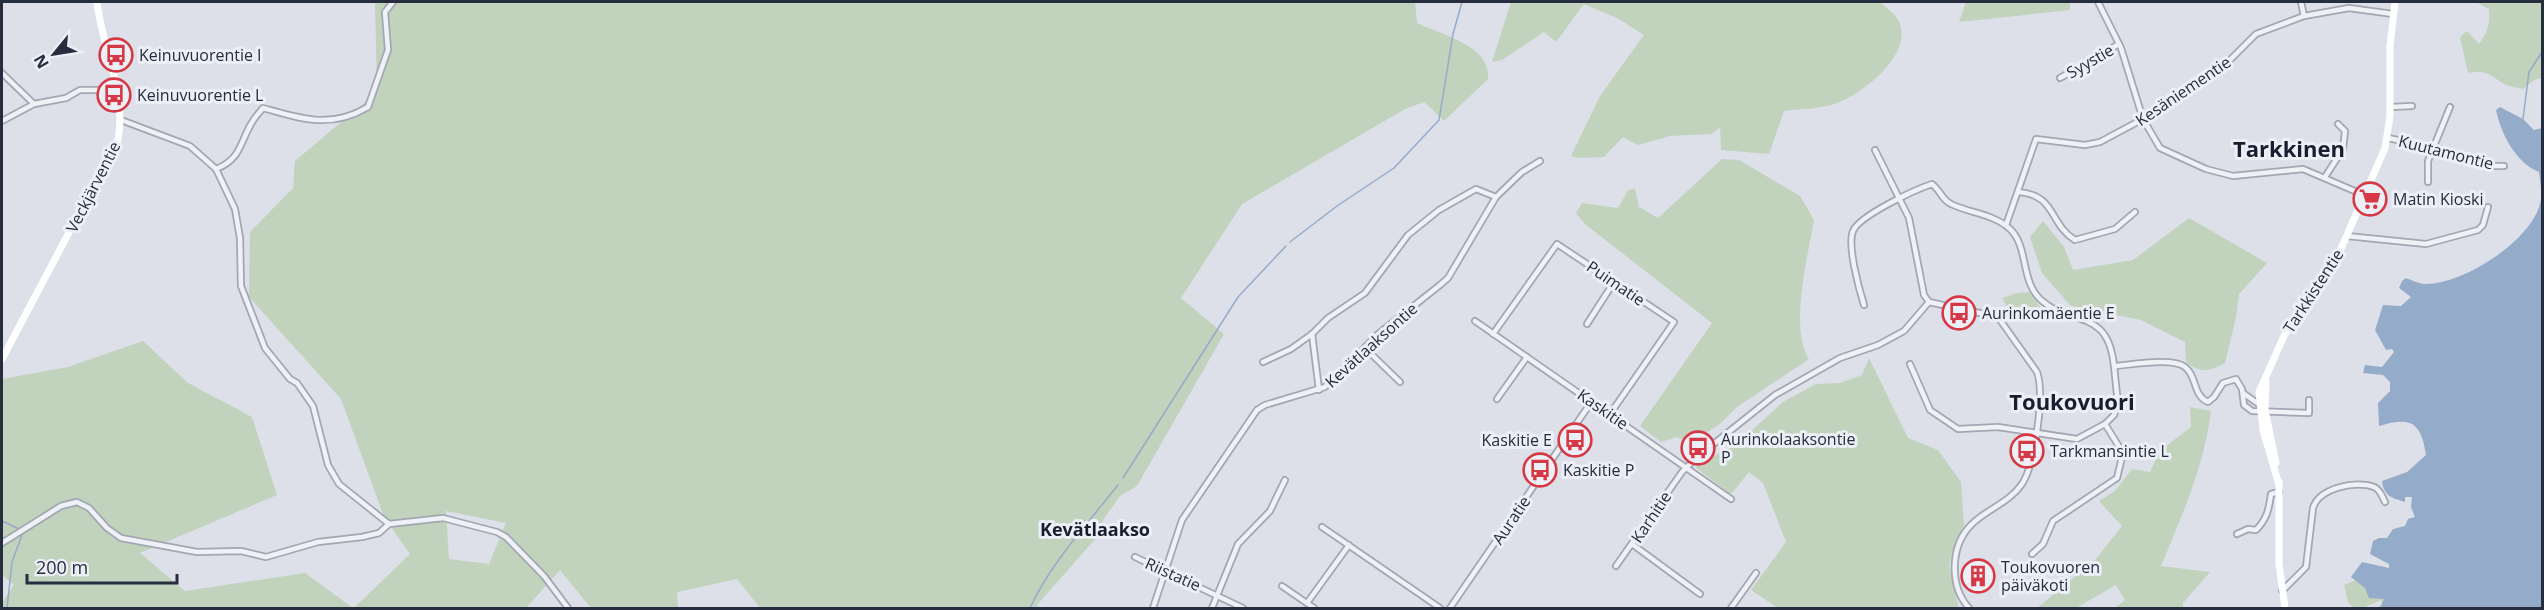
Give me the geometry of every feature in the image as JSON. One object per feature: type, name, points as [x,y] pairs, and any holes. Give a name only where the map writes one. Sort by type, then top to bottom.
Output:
[{"type":"street","name":"Veckjärventie","points":[[2,359],[107,165],[118,140],[121,120],[118,87],[97,2]]},
{"type":"street","points":[[216,169],[226,165],[237,153],[251,124],[263,108],[320,121],[350,118],[368,108],[388,50],[386,12],[393,2]]},
{"type":"street","points":[[2098,2],[2119,44],[2143,119],[2160,148],[2206,169],[2227,175],[2247,176],[2303,169],[2364,195]]},
{"type":"street","points":[[2301,2],[2304,16]]},
{"type":"street","name":"Tarkkistentie","points":[[2285,609],[2279,564],[2279,489],[2262,411],[2258,403],[2262,381],[2284,336],[2332,267],[2388,138],[2391,107],[2390,46],[2395,2]]},
{"type":"street","name":"Kesäniementie","points":[[2018,192],[2036,139],[2085,145],[2100,142],[2143,119],[2223,67],[2256,34],[2304,16],[2349,8],[2393,14]]},
{"type":"street","name":"Syystie","points":[[2060,78],[2119,44]]},
{"type":"street","points":[[2,73],[34,104]]},
{"type":"street","points":[[2,121],[34,104],[66,98],[80,90],[110,90],[118,87]]},
{"type":"street","points":[[2391,107],[2412,106]]},
{"type":"street","points":[[2428,182],[2428,161],[2450,107]]},
{"type":"street","points":[[121,120],[190,146],[216,169],[235,209],[240,237],[241,286],[265,348],[290,379],[297,383],[313,406],[328,465],[339,484],[389,524]]},
{"type":"street","points":[[2325,177],[2346,140],[2346,131],[2338,124]]},
{"type":"street","name":"Kuutamontie","points":[[2388,138],[2433,147],[2490,166],[2504,166]]},
{"type":"street","points":[[1875,150],[1901,200],[1914,233],[1924,295],[1929,303],[1991,314],[2004,323],[2037,372],[2041,382],[2028,473],[2010,498],[1970,525],[1960,543],[1954,568],[1956,581],[1969,609]]},
{"type":"street","name":"Kevätlaaksontie","points":[[1153,609],[1182,520],[1257,410],[1265,405],[1319,390],[1448,278],[1496,197],[1522,172],[1540,161]]},
{"type":"street","points":[[1864,305],[1859,288],[1851,234],[1858,222],[1932,184],[1950,204],[2006,225],[2017,237],[2034,293],[2051,306],[2097,327],[2109,343],[2118,404],[2114,415],[2105,424],[2077,439],[1998,427],[1958,429],[1930,410],[1910,364]]},
{"type":"street","points":[[1263,362],[1291,349],[1372,286],[1408,235],[1439,210],[1476,189],[1496,197]]},
{"type":"street","points":[[2006,225],[2018,192],[2031,193],[2042,198],[2061,227],[2075,240],[2115,229],[2124,224],[2135,212]]},
{"type":"street","points":[[2347,236],[2429,244],[2480,229],[2488,207]]},
{"type":"street","name":"Puimatie","points":[[1493,334],[1557,243],[1674,322],[1610,414]]},
{"type":"street","points":[[1587,324],[1614,282]]},
{"type":"street","name":"Karhitie","points":[[1616,566],[1686,467],[1767,401],[1840,358],[1890,339],[1904,331],[1929,303]]},
{"type":"street","name":"Kaskitie","points":[[1475,321],[1731,499]]},
{"type":"street","points":[[1312,334],[1319,390]]},
{"type":"street","points":[[1365,348],[1400,382]]},
{"type":"street","points":[[1497,399],[1527,357]]},
{"type":"street","points":[[2114,366],[2175,363],[2188,370],[2203,400],[2211,401],[2223,383],[2231,379],[2238,381],[2246,409],[2309,413],[2309,400]]},
{"type":"street","name":"Tarkkistentie","points":[[2262,411],[2268,370]]},
{"type":"street","points":[[2243,393],[2258,403]]},
{"type":"street","name":"Auratie","points":[[1450,609],[1592,401]]},
{"type":"street","points":[[2032,554],[2043,543],[2053,521],[2117,478],[2122,453],[2105,424]]},
{"type":"street","points":[[1212,609],[1238,544],[1270,511],[1285,480]]},
{"type":"street","points":[[2282,591],[2306,567],[2316,499],[2331,489],[2362,486],[2373,487],[2380,491],[2385,502]]},
{"type":"street","points":[[2237,534],[2248,529],[2256,530],[2262,524],[2267,518],[2271,494],[2279,489]]},
{"type":"street","points":[[2,543],[61,506],[76,502],[89,508],[107,528],[121,538],[197,552],[241,551],[266,557],[318,542],[379,533],[389,524],[443,518],[497,532],[506,537],[544,576],[568,609]]},
{"type":"street","points":[[1322,527],[1440,609]]},
{"type":"street","points":[[1632,544],[1700,594]]},
{"type":"street","points":[[1307,603],[1349,545]]},
{"type":"street","name":"Riistatie","points":[[1135,557],[1219,595],[1243,609]]},
{"type":"street","points":[[1731,609],[1756,573]]},
{"type":"street","points":[[1282,586],[1314,609]]},
{"type":"green space","points":[[375,2],[1415,2],[1417,23],[1452,37],[1474,50],[1482,58],[1487,68],[1488,79],[1444,121],[1424,102],[1405,109],[1242,204],[1181,298],[1224,334],[1137,486],[1120,496],[1103,520],[1096,538],[1037,605],[1040,608],[760,608],[737,579],[677,592],[678,608],[591,608],[560,570],[526,608],[354,608],[410,554],[384,517],[341,399],[249,297],[250,232],[293,188],[295,161],[377,92]],"holes":[[[446,511],[506,523],[489,564],[449,559]]]},
{"type":"green space","points":[[1511,2],[1880,2],[1898,19],[1902,35],[1899,48],[1891,61],[1881,73],[1856,94],[1831,105],[1784,111],[1769,154],[1721,150],[1720,128],[1711,134],[1670,136],[1638,145],[1623,137],[1604,157],[1579,158],[1571,156],[1600,96],[1644,35],[1619,19],[1584,4],[1556,42],[1544,32],[1502,60],[1492,62]]},
{"type":"green space","points":[[1966,2],[2070,2],[2070,10],[1959,22]]},
{"type":"green space","points":[[2476,2],[2542,2],[2542,78],[2534,80],[2523,89],[2506,85],[2483,72],[2468,73],[2460,37],[2467,31],[2479,44],[2489,23],[2489,9]]},
{"type":"green space","points":[[1722,159],[1739,160],[1800,196],[1814,220],[1800,311],[1803,346],[1809,359],[1737,407],[1720,424],[1691,443],[1677,437],[1661,442],[1640,426],[1712,323],[1585,224],[1576,213],[1582,203],[1618,208],[1628,190],[1635,189],[1639,207],[1658,218]]},
{"type":"green space","points":[[2189,218],[2267,263],[2239,294],[2225,363],[2206,370],[2196,368],[2186,362],[2185,342],[2141,320],[2071,306],[2042,273],[2030,237],[2043,221],[2064,247],[2073,270],[2133,260]]},
{"type":"green space","points":[[2029,292],[2040,307],[2016,322],[2002,298]]},
{"type":"green space","points":[[143,341],[188,383],[252,417],[277,495],[140,553],[185,591],[305,573],[353,608],[2,608],[2,603],[14,585],[2,575],[2,379],[68,367]]},
{"type":"green space","points":[[1869,358],[1908,438],[1938,450],[1961,482],[1964,525],[1955,543],[1949,565],[1959,608],[1778,608],[1751,590],[1786,542],[1763,483],[1749,472],[1731,494],[1695,467],[1739,442],[1783,402],[1816,384],[1840,383],[1862,375]]},
{"type":"green space","points":[[2190,407],[2211,411],[2208,432],[2198,471],[2161,566],[2210,572],[2183,603],[2183,608],[2115,608],[2125,600],[2116,585],[2076,608],[2037,608],[2096,559],[2122,526],[2099,501],[2115,491],[2132,469],[2150,472],[2160,451],[2191,427]]},
{"type":"green space","points":[[2359,579],[2413,608],[2377,608],[2382,604],[2381,600],[2363,608],[2354,608],[2348,602],[2344,585]]},
{"type":"water","points":[[2500,107],[2523,119],[2534,130],[2542,128],[2542,608],[2380,608],[2384,599],[2369,598],[2365,588],[2351,577],[2362,562],[2389,568],[2389,564],[2370,554],[2373,541],[2387,538],[2393,529],[2405,526],[2408,519],[2415,517],[2411,507],[2412,497],[2405,497],[2405,502],[2393,498],[2385,490],[2382,481],[2407,472],[2426,455],[2421,435],[2412,424],[2399,422],[2379,426],[2378,403],[2390,391],[2390,382],[2383,375],[2363,373],[2365,365],[2382,367],[2394,352],[2392,349],[2386,350],[2375,330],[2383,305],[2401,306],[2411,297],[2399,288],[2402,281],[2406,278],[2424,284],[2439,282],[2475,269],[2509,246],[2534,218],[2541,200],[2539,172],[2523,162],[2511,147],[2498,119],[2496,110]]},
{"type":"waterway","points":[[1290,242],[1337,206],[1394,168],[1439,120],[1453,34],[1462,2]]},
{"type":"waterway","points":[[2523,119],[2529,72],[2542,52]]},
{"type":"waterway","points":[[1123,478],[1238,297],[1286,246]]},
{"type":"waterway","points":[[1030,608],[1059,560],[1118,485]]},
{"type":"waterway","points":[[2,521],[19,529]]},
{"type":"waterway","points":[[7,608],[12,562],[22,535]]},
{"type":"place","name":"Keinuvuorentie I","points":[[116,55]]},
{"type":"place","name":"Keinuvuorentie L","points":[[114,95]]},
{"type":"place","name":"Matin Kioski","points":[[2370,199]]},
{"type":"place","name":"Aurinkomäentie E","points":[[1959,313]]},
{"type":"place","name":"Kaskitie E","points":[[1575,440]]},
{"type":"place","name":"Aurinkolaaksontie P","points":[[1698,448]]},
{"type":"place","name":"Tarkmansintie L","points":[[2027,451]]},
{"type":"place","name":"Kaskitie P","points":[[1540,470]]},
{"type":"place","name":"Toukovuoren päiväkoti","points":[[1978,576]]},
{"type":"district","name":"Tarkkinen","points":[[2289,149]]},
{"type":"district","name":"Toukovuori","points":[[2072,402]]},
{"type":"district","name":"Kevätlaakso","points":[[1095,530]]}]
